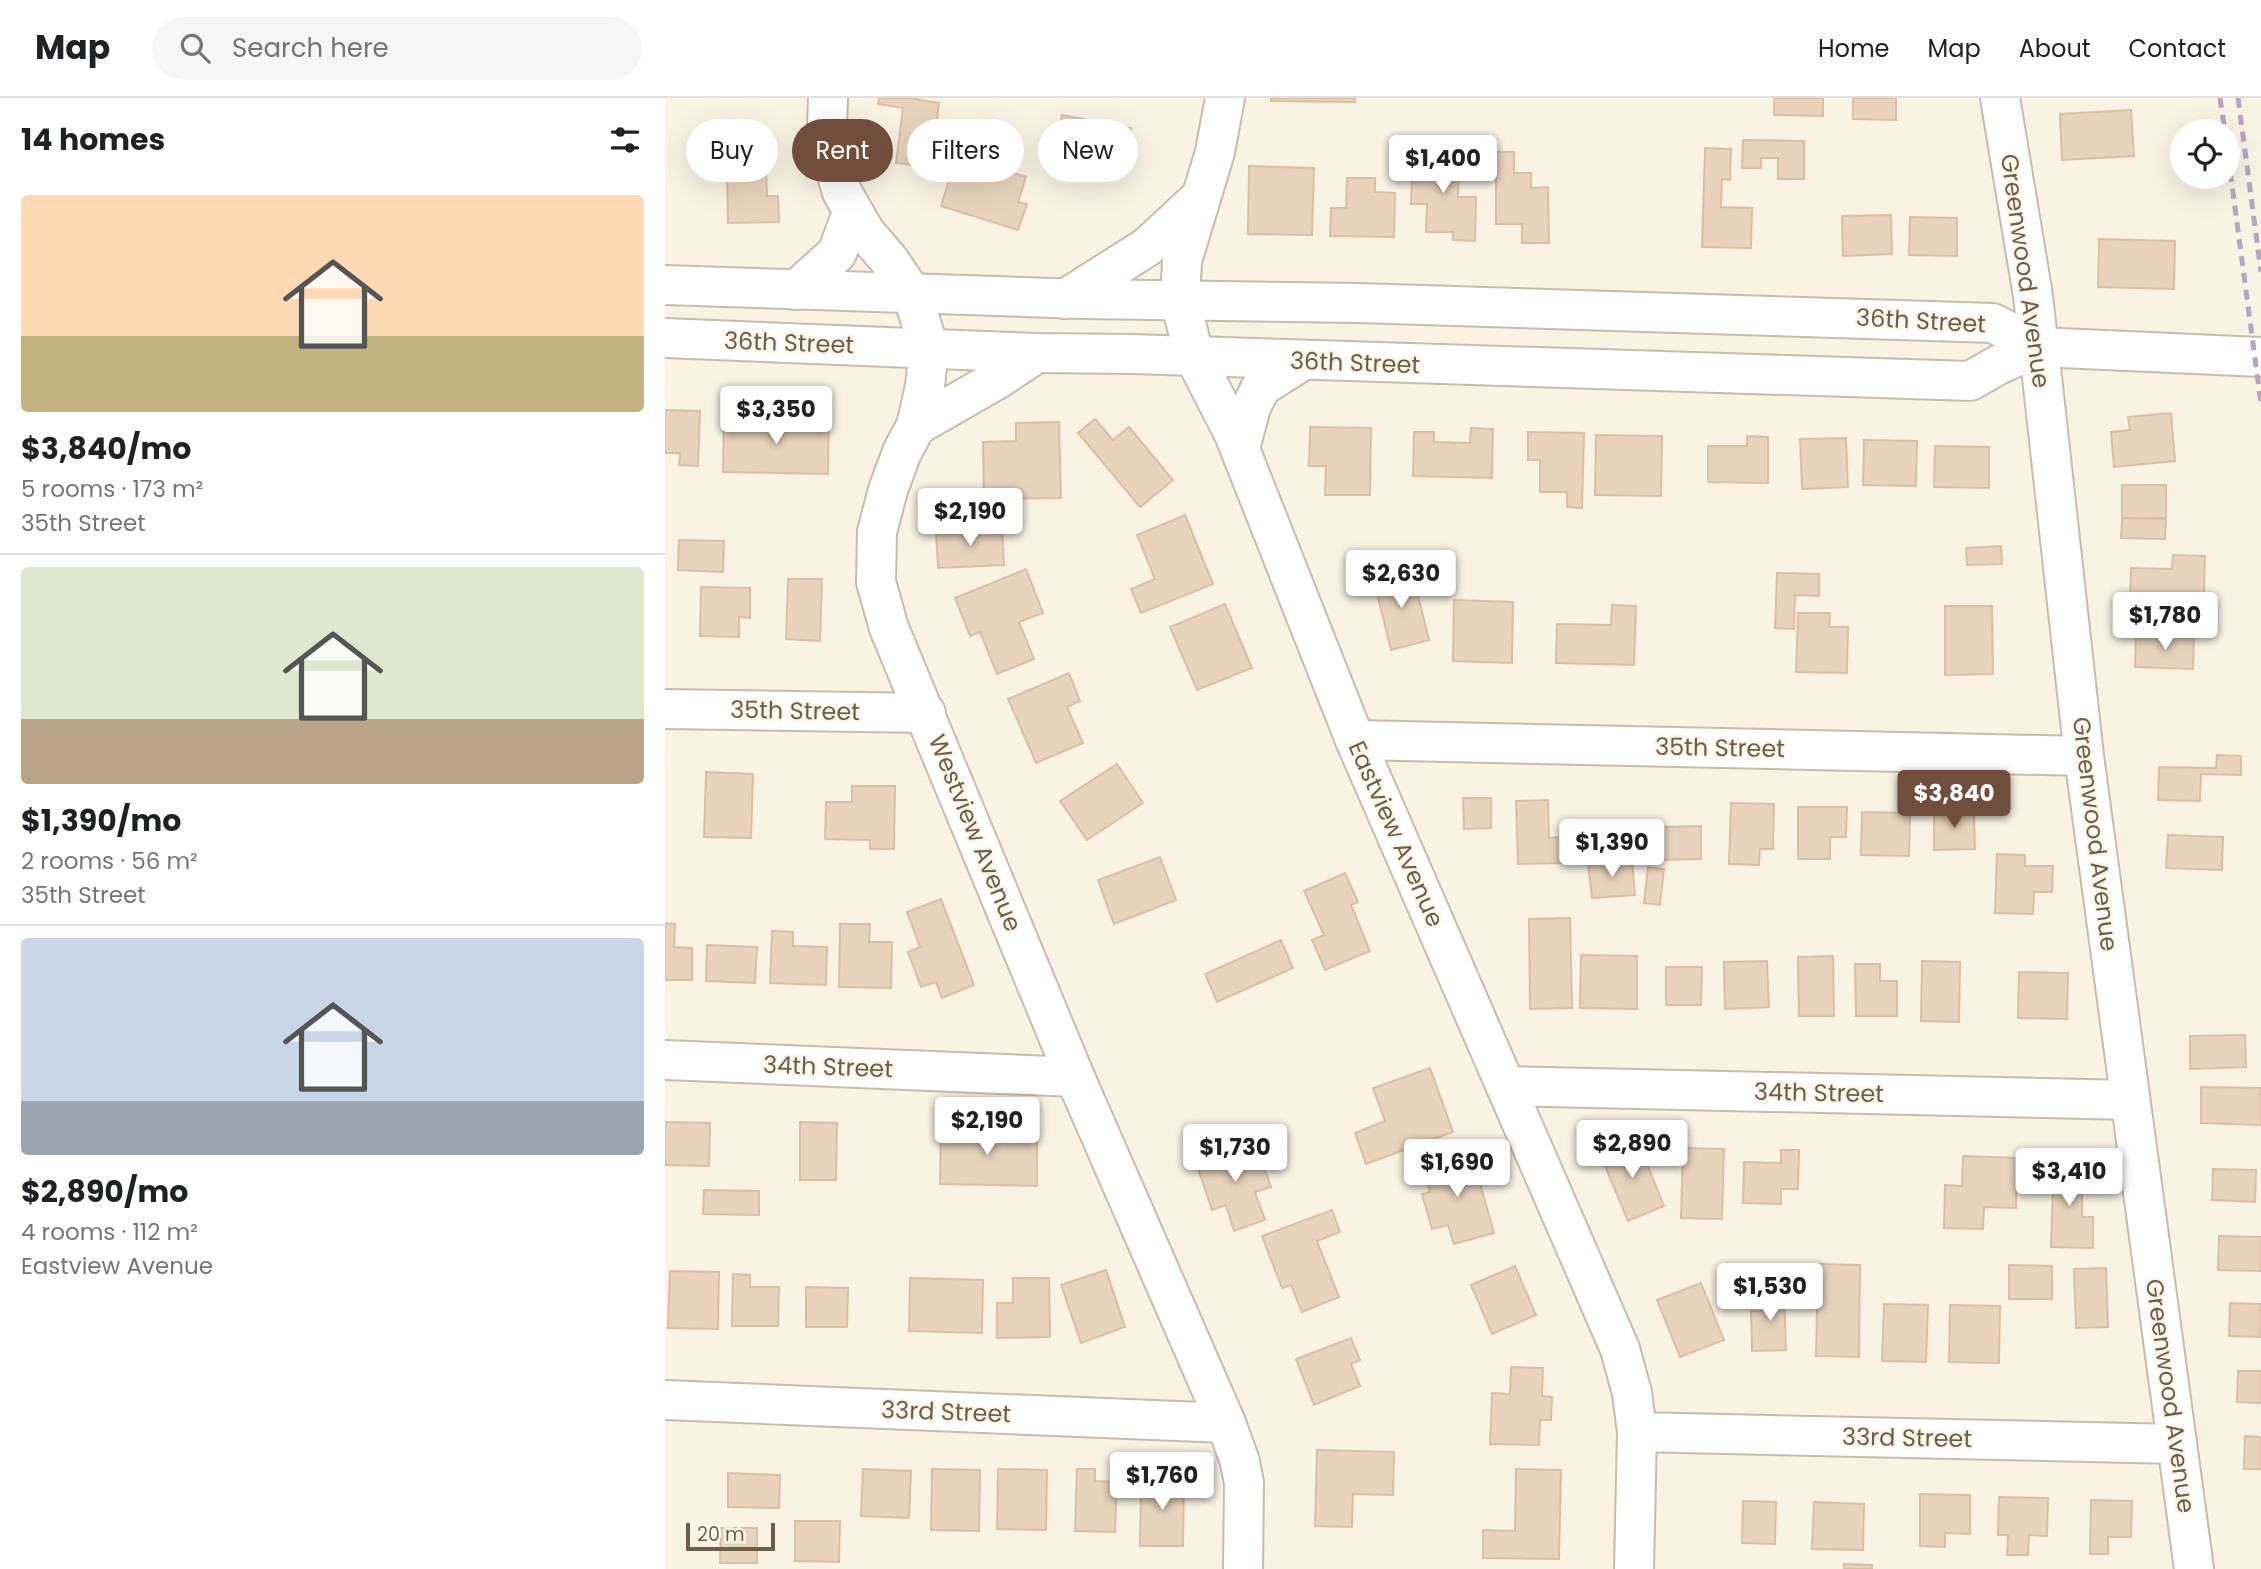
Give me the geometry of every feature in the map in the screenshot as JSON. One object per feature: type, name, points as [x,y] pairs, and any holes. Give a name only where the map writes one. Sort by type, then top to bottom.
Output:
[{"type":"street","name":"Westview Avenue","points":[[828,98],[827,125],[832,160],[842,192],[852,213],[912,294],[929,348],[925,386],[916,426],[902,452],[888,490],[877,532],[876,582],[889,628],[1075,1077],[1226,1423],[1240,1462],[1244,1483],[1244,1569]]},
{"type":"street","name":"Eastview Avenue","points":[[1225,98],[1215,152],[1182,261],[1180,301],[1195,358],[1240,448],[1355,740],[1620,1349],[1632,1393],[1637,1433],[1634,1569]]},
{"type":"street","name":"Greenwood Avenue","points":[[2000,98],[2033,296],[2084,756],[2193,1569]]},
{"type":"street","points":[[1065,299],[1147,247],[1202,197]]},
{"type":"street","points":[[796,290],[837,253],[852,213]]},
{"type":"street","name":"36th Street","points":[[665,285],[1065,299],[1386,303],[1993,323],[2038,347],[2261,357]]},
{"type":"street","name":"36th Street","points":[[665,338],[1037,353],[1970,381],[2038,347]]},
{"type":"street","points":[[916,426],[998,379],[1037,353]]},
{"type":"street","points":[[1240,448],[1251,407],[1261,387],[1302,361]]},
{"type":"street","name":"35th Street","points":[[665,709],[926,713]]},
{"type":"street","name":"35th Street","points":[[1355,740],[2084,756]]},
{"type":"street","name":"34th Street","points":[[665,1060],[1075,1077]]},
{"type":"street","name":"34th Street","points":[[1507,1086],[2130,1100]]},
{"type":"street","name":"33rd Street","points":[[665,1400],[1226,1423]]},
{"type":"street","name":"33rd Street","points":[[1637,1433],[2177,1444]]},
{"type":"building","points":[[879,98],[910,98],[939,103],[937,119],[907,119],[907,164],[896,163],[903,108],[878,104]]},
{"type":"building","points":[[1271,98],[1355,98],[1355,102],[1271,101]]},
{"type":"building","points":[[1774,98],[1823,98],[1823,116],[1774,115]]},
{"type":"building","points":[[1853,98],[1896,98],[1896,120],[1853,119]]},
{"type":"building","points":[[2131,110],[2134,156],[2062,160],[2060,114]]},
{"type":"building","points":[[1062,115],[1083,119],[1061,119]]},
{"type":"building","points":[[1743,140],[1804,141],[1804,179],[1778,179],[1778,158],[1761,158],[1761,168],[1742,168]]},
{"type":"building","points":[[1705,148],[1731,149],[1730,180],[1722,179],[1721,207],[1752,208],[1751,248],[1702,247]]},
{"type":"building","points":[[1413,152],[1459,153],[1458,197],[1476,197],[1475,241],[1453,240],[1453,232],[1426,232],[1427,204],[1411,204]]},
{"type":"building","points":[[1496,152],[1514,152],[1514,173],[1531,173],[1531,188],[1548,187],[1549,243],[1522,243],[1522,224],[1496,224]]},
{"type":"building","points":[[1249,166],[1314,168],[1312,235],[1248,234]]},
{"type":"building","points":[[1026,177],[1018,202],[1027,204],[1018,230],[941,206],[949,182],[1024,182]]},
{"type":"building","points":[[1347,178],[1375,178],[1375,192],[1395,193],[1394,237],[1330,236],[1331,208],[1346,208]]},
{"type":"building","points":[[727,182],[767,182],[767,196],[778,196],[779,222],[728,223]]},
{"type":"building","points":[[1891,215],[1892,254],[1843,256],[1842,216]]},
{"type":"building","points":[[1910,217],[1957,218],[1957,256],[1909,255]]},
{"type":"building","points":[[2099,239],[2175,241],[2174,289],[2098,287]]},
{"type":"building","points":[[665,410],[700,411],[698,466],[679,465],[680,453],[665,453]]},
{"type":"building","points":[[724,413],[758,414],[758,430],[790,431],[790,415],[829,415],[828,474],[723,472]]},
{"type":"building","points":[[2171,413],[2175,461],[2114,467],[2111,432],[2130,430],[2128,417]]},
{"type":"building","points":[[1095,419],[1113,440],[1129,427],[1173,480],[1140,507],[1078,433]]},
{"type":"building","points":[[1059,422],[1061,498],[984,499],[983,442],[1016,441],[1016,423]]},
{"type":"building","points":[[1310,427],[1371,428],[1370,495],[1325,495],[1326,466],[1309,466]]},
{"type":"building","points":[[1471,428],[1493,429],[1492,478],[1413,476],[1414,432],[1434,432],[1434,442],[1470,443]]},
{"type":"building","points":[[1528,432],[1584,433],[1582,508],[1567,507],[1567,492],[1540,492],[1540,460],[1528,460]]},
{"type":"building","points":[[1596,435],[1662,436],[1661,496],[1595,495]]},
{"type":"building","points":[[1747,436],[1768,437],[1768,483],[1708,482],[1708,446],[1747,446]]},
{"type":"building","points":[[1846,438],[1848,487],[1802,489],[1800,439]]},
{"type":"building","points":[[1864,440],[1917,441],[1916,486],[1863,485]]},
{"type":"building","points":[[1935,446],[1989,447],[1989,488],[1934,487]]},
{"type":"building","points":[[2122,485],[2166,485],[2166,518],[2122,518]]},
{"type":"building","points":[[1185,515],[1213,584],[1141,613],[1131,589],[1155,579],[1137,535]]},
{"type":"building","points":[[2122,518],[2166,519],[2165,539],[2121,538]]},
{"type":"building","points":[[1002,527],[1004,565],[938,568],[936,530]]},
{"type":"building","points":[[679,540],[724,541],[723,572],[678,570]]},
{"type":"building","points":[[2001,546],[2002,564],[1967,565],[1966,548]]},
{"type":"building","points":[[2173,555],[2205,556],[2204,596],[2130,595],[2131,568],[2172,569]]},
{"type":"building","points":[[1026,569],[1043,613],[1019,622],[1034,659],[997,674],[980,632],[970,636],[955,598]]},
{"type":"building","points":[[1412,571],[1429,640],[1391,650],[1374,581]]},
{"type":"building","points":[[1777,573],[1819,574],[1819,596],[1795,595],[1794,629],[1775,628]]},
{"type":"building","points":[[788,579],[822,579],[820,641],[786,639]]},
{"type":"building","points":[[701,587],[750,588],[750,618],[739,617],[739,637],[700,636]]},
{"type":"building","points":[[1454,600],[1513,602],[1512,663],[1453,661]]},
{"type":"building","points":[[1225,604],[1252,668],[1197,690],[1170,627]]},
{"type":"building","points":[[1612,605],[1636,606],[1634,665],[1556,663],[1557,624],[1611,625]]},
{"type":"building","points":[[1945,606],[1992,606],[1993,674],[1945,675]]},
{"type":"building","points":[[1798,613],[1830,613],[1829,627],[1848,627],[1847,673],[1796,672]]},
{"type":"building","points":[[2136,634],[2194,636],[2193,669],[2135,667]]},
{"type":"building","points":[[1069,673],[1080,701],[1067,707],[1083,743],[1036,763],[1008,699]]},
{"type":"building","points":[[2217,755],[2241,756],[2241,775],[2201,774],[2200,801],[2158,800],[2159,767],[2216,768]]},
{"type":"building","points":[[1117,764],[1143,803],[1087,840],[1060,801]]},
{"type":"building","points":[[706,772],[753,774],[751,838],[704,837]]},
{"type":"building","points":[[852,786],[895,786],[894,849],[870,849],[870,840],[825,839],[826,802],[852,802]]},
{"type":"building","points":[[1463,798],[1491,798],[1491,828],[1464,829]]},
{"type":"building","points":[[1548,800],[1549,838],[1562,837],[1563,863],[1518,864],[1516,801]]},
{"type":"building","points":[[1731,803],[1774,804],[1773,849],[1760,849],[1759,865],[1729,864]]},
{"type":"building","points":[[1798,807],[1847,807],[1846,837],[1830,837],[1830,859],[1798,859]]},
{"type":"building","points":[[1974,810],[1975,849],[1934,850],[1934,811]]},
{"type":"building","points":[[1862,812],[1910,813],[1909,856],[1861,855]]},
{"type":"building","points":[[1701,826],[1701,859],[1660,860],[1659,827]]},
{"type":"building","points":[[2168,835],[2223,837],[2222,870],[2166,868]]},
{"type":"building","points":[[1997,854],[2025,855],[2025,866],[2053,866],[2052,892],[2034,892],[2033,914],[1995,913]]},
{"type":"building","points":[[1160,857],[1176,900],[1114,924],[1098,880]]},
{"type":"building","points":[[1632,860],[1635,895],[1592,898],[1588,864]]},
{"type":"building","points":[[1648,867],[1664,869],[1660,905],[1644,903]]},
{"type":"building","points":[[1345,873],[1358,902],[1351,905],[1370,951],[1325,970],[1312,940],[1324,935],[1304,891]]},
{"type":"building","points":[[941,899],[974,985],[942,998],[936,982],[921,987],[908,952],[920,947],[907,912]]},
{"type":"building","points":[[1570,918],[1572,1008],[1530,1009],[1529,919]]},
{"type":"building","points":[[665,923],[675,924],[674,947],[692,948],[692,980],[665,980]]},
{"type":"building","points":[[840,924],[870,924],[869,942],[892,942],[891,988],[839,987]]},
{"type":"building","points":[[772,931],[793,932],[793,946],[827,947],[826,985],[770,983]]},
{"type":"building","points":[[1281,940],[1293,968],[1217,1002],[1205,974]]},
{"type":"building","points":[[707,945],[757,947],[755,983],[706,981]]},
{"type":"building","points":[[1581,955],[1637,956],[1637,1009],[1580,1008]]},
{"type":"building","points":[[1833,956],[1834,1016],[1799,1016],[1798,957]]},
{"type":"building","points":[[1767,961],[1769,1007],[1725,1009],[1724,962]]},
{"type":"building","points":[[1922,961],[1960,962],[1959,1022],[1921,1021]]},
{"type":"building","points":[[1855,964],[1880,964],[1880,981],[1897,981],[1897,1016],[1856,1016]]},
{"type":"building","points":[[1666,967],[1702,967],[1701,1005],[1666,1005]]},
{"type":"building","points":[[2019,972],[2068,973],[2067,1019],[2018,1018]]},
{"type":"building","points":[[2245,1035],[2246,1067],[2190,1069],[2190,1036]]},
{"type":"building","points":[[1430,1068],[1453,1132],[1366,1164],[1355,1133],[1385,1121],[1373,1088]]},
{"type":"building","points":[[2201,1087],[2261,1088],[2261,1125],[2201,1123]]},
{"type":"building","points":[[665,1122],[710,1123],[709,1166],[665,1165]]},
{"type":"building","points":[[800,1122],[837,1123],[836,1180],[800,1180]]},
{"type":"building","points":[[941,1122],[975,1122],[975,1133],[1037,1134],[1037,1186],[940,1184]]},
{"type":"building","points":[[1637,1139],[1664,1206],[1628,1221],[1600,1154]]},
{"type":"building","points":[[1256,1144],[1271,1187],[1255,1192],[1265,1220],[1234,1231],[1226,1205],[1212,1210],[1195,1160],[1217,1153],[1218,1157]]},
{"type":"building","points":[[1683,1148],[1724,1149],[1722,1219],[1681,1218]]},
{"type":"building","points":[[1781,1150],[1799,1150],[1798,1189],[1781,1189],[1781,1204],[1743,1203],[1744,1162],[1781,1163]]},
{"type":"building","points":[[1471,1152],[1494,1233],[1454,1244],[1448,1225],[1432,1229],[1422,1194],[1430,1192],[1423,1166]]},
{"type":"building","points":[[1963,1156],[2017,1158],[2016,1208],[1984,1207],[1983,1229],[1944,1228],[1945,1185],[1962,1186]]},
{"type":"building","points":[[2054,1156],[2075,1156],[2075,1182],[2082,1182],[2082,1217],[2093,1217],[2093,1248],[2051,1247]]},
{"type":"building","points":[[2213,1169],[2256,1170],[2255,1202],[2212,1200]]},
{"type":"building","points":[[704,1190],[759,1191],[759,1215],[703,1214]]},
{"type":"building","points":[[1332,1210],[1340,1232],[1317,1241],[1339,1297],[1302,1312],[1291,1285],[1282,1288],[1262,1236]]},
{"type":"building","points":[[2219,1236],[2261,1237],[2261,1271],[2218,1270]]},
{"type":"building","points":[[1818,1264],[1860,1265],[1859,1357],[1816,1356]]},
{"type":"building","points":[[2009,1265],[2052,1266],[2052,1299],[2009,1299]]},
{"type":"building","points":[[1515,1266],[1536,1315],[1492,1334],[1471,1285]]},
{"type":"building","points":[[2106,1268],[2108,1327],[2076,1328],[2074,1269]]},
{"type":"building","points":[[1106,1270],[1125,1327],[1081,1343],[1061,1285]]},
{"type":"building","points":[[670,1271],[719,1272],[718,1329],[668,1328]]},
{"type":"building","points":[[733,1274],[750,1275],[750,1287],[779,1287],[778,1326],[732,1326]]},
{"type":"building","points":[[910,1278],[983,1280],[982,1333],[909,1331]]},
{"type":"building","points":[[1013,1278],[1049,1278],[1050,1337],[997,1338],[997,1303],[1013,1303]]},
{"type":"building","points":[[1701,1283],[1724,1340],[1680,1357],[1657,1300]]},
{"type":"building","points":[[1784,1285],[1786,1350],[1752,1351],[1751,1311],[1768,1311],[1767,1286]]},
{"type":"building","points":[[806,1287],[848,1288],[847,1327],[806,1327]]},
{"type":"building","points":[[2230,1303],[2261,1304],[2261,1337],[2229,1336]]},
{"type":"building","points":[[1884,1304],[1928,1305],[1926,1362],[1882,1361]]},
{"type":"building","points":[[1950,1305],[2000,1306],[1999,1363],[1949,1362]]},
{"type":"building","points":[[1351,1338],[1360,1360],[1351,1364],[1360,1386],[1314,1405],[1296,1359]]},
{"type":"building","points":[[1511,1367],[1543,1368],[1542,1396],[1552,1397],[1551,1420],[1540,1420],[1539,1445],[1490,1444],[1492,1393],[1510,1394]]},
{"type":"building","points":[[2238,1371],[2261,1371],[2261,1403],[2237,1402]]},
{"type":"building","points":[[2245,1436],[2261,1437],[2261,1469],[2244,1469]]},
{"type":"building","points":[[1317,1450],[1394,1452],[1393,1495],[1353,1494],[1352,1527],[1315,1526]]},
{"type":"building","points":[[863,1469],[911,1471],[909,1518],[861,1516]]},
{"type":"building","points":[[932,1469],[980,1470],[979,1531],[931,1530]]},
{"type":"building","points":[[998,1469],[1047,1470],[1046,1530],[997,1529]]},
{"type":"building","points":[[1077,1469],[1095,1469],[1095,1481],[1117,1482],[1115,1532],[1075,1531]]},
{"type":"building","points":[[1516,1469],[1561,1470],[1559,1559],[1483,1558],[1483,1530],[1515,1531]]},
{"type":"building","points":[[728,1473],[780,1475],[779,1508],[728,1507]]},
{"type":"building","points":[[1141,1479],[1184,1479],[1183,1546],[1140,1546]]},
{"type":"building","points":[[1920,1494],[1970,1495],[1970,1534],[1945,1533],[1945,1547],[1920,1546]]},
{"type":"building","points":[[1999,1497],[2048,1498],[2047,1536],[2029,1535],[2028,1555],[2007,1555],[2008,1535],[1998,1535]]},
{"type":"building","points":[[2091,1500],[2132,1501],[2131,1537],[2108,1537],[2108,1554],[2090,1554]]},
{"type":"building","points":[[1743,1501],[1776,1502],[1775,1544],[1742,1543]]},
{"type":"building","points":[[1814,1502],[1864,1504],[1863,1550],[1812,1549]]},
{"type":"building","points":[[795,1521],[840,1521],[839,1562],[795,1561]]},
{"type":"building","points":[[721,1528],[757,1528],[757,1563],[720,1563]]},
{"type":"building","points":[[1844,1564],[1872,1565],[1872,1569],[1844,1569]]},
{"type":"railway","points":[[2220,98],[2223,119]]},
{"type":"railway","points":[[2238,98],[2261,272]]},
{"type":"railway","points":[[2233,189],[2261,404]]}]
